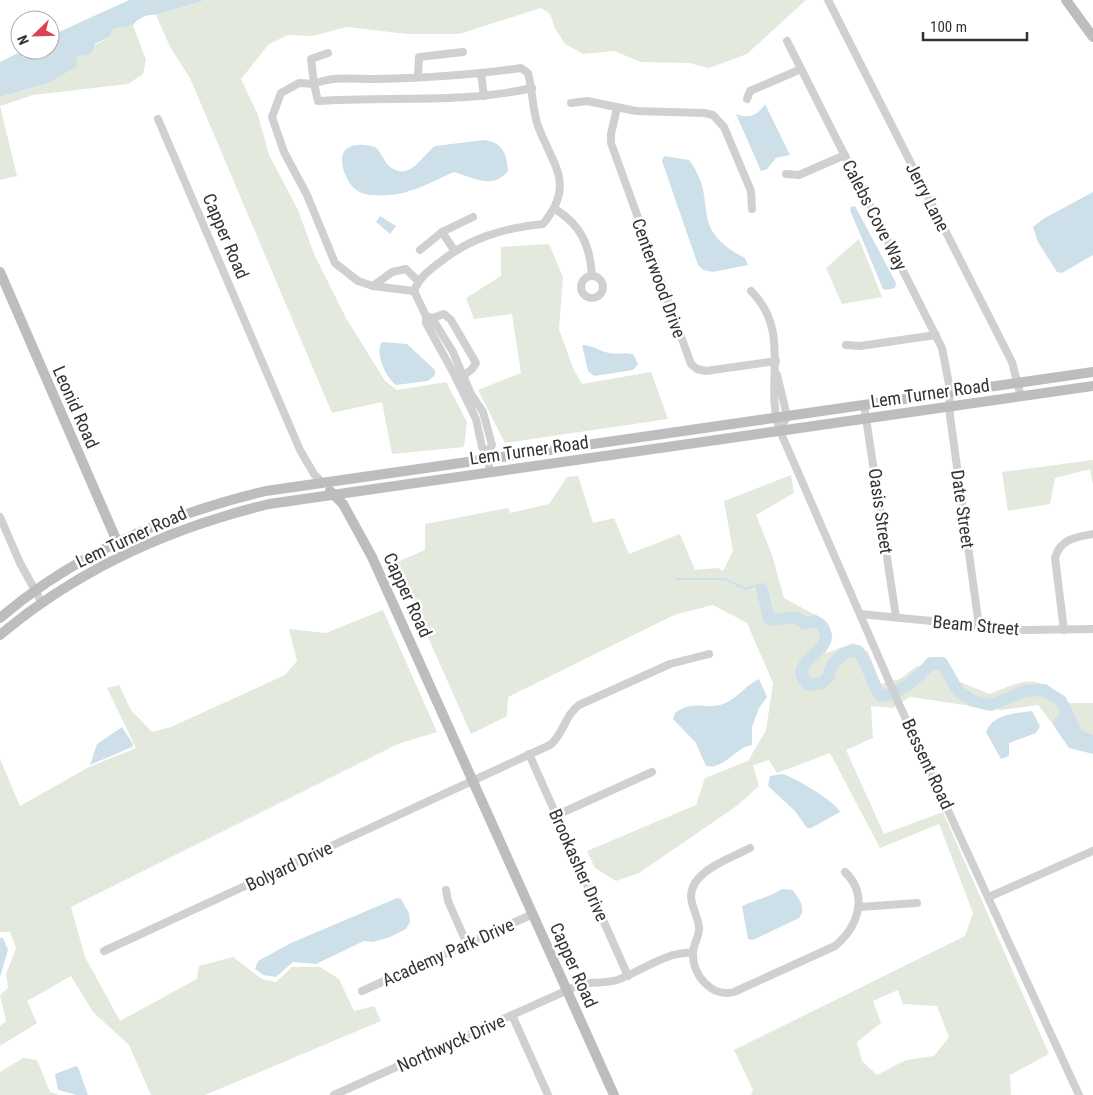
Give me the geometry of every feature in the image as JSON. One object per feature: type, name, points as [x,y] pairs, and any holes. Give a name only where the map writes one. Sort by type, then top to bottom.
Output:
[{"type":"main road","points":[[1066,0],[1093,37]]},
{"type":"main road","name":"Leonid Road","points":[[0,272],[123,554]]},
{"type":"main road","name":"Lem Turner Road","points":[[0,618],[35,591],[78,563],[118,541],[166,520],[226,501],[267,491],[487,456],[635,438],[1093,372]]},
{"type":"main road","name":"Lem Turner Road","points":[[0,636],[42,603],[85,574],[123,554],[170,534],[220,517],[269,504],[1093,386]]},
{"type":"main road","points":[[635,438],[637,452]]},
{"type":"main road","name":"Capper Road","points":[[322,482],[343,504],[372,557],[474,780],[614,1095]]},
{"type":"street","name":"Jerry Lane","points":[[828,0],[1012,362],[1021,397]]},
{"type":"street","name":"Calebs Cove Way","points":[[787,41],[936,335],[944,356],[949,393]]},
{"type":"street","points":[[418,76],[420,57],[463,52]]},
{"type":"street","points":[[328,53],[310,59],[318,101],[362,98],[425,100],[484,96],[532,88]]},
{"type":"street","points":[[521,68],[528,73],[538,126],[555,160],[561,186],[555,209],[542,224],[518,226],[484,235],[454,250],[418,281],[414,291],[374,286],[358,281],[335,263],[307,195],[284,152],[272,117],[281,93],[299,83],[314,84],[329,78],[378,79],[482,74],[521,68]]},
{"type":"street","points":[[747,98],[750,91],[801,69]]},
{"type":"street","points":[[482,74],[484,96]]},
{"type":"street","points":[[571,103],[587,101],[636,111],[704,113],[713,115],[724,127],[751,190],[752,208]]},
{"type":"street","name":"Centerwood Drive","points":[[616,108],[611,143],[691,364],[697,369],[706,371],[776,361]]},
{"type":"street","name":"Capper Road","points":[[158,119],[300,450],[314,474],[322,482]]},
{"type":"street","points":[[786,174],[798,175],[845,155]]},
{"type":"street","points":[[555,209],[571,219],[581,233],[588,250],[592,276]]},
{"type":"street","points":[[420,250],[442,232],[473,217]]},
{"type":"street","points":[[442,232],[454,250]]},
{"type":"street","points":[[374,286],[392,272],[406,269],[418,281]]},
{"type":"street","points":[[414,291],[429,317]]},
{"type":"street","name":"Bessent Road","points":[[751,291],[761,301],[772,328],[776,361],[775,418],[780,431],[899,704],[1080,1095]]},
{"type":"street","points":[[429,317],[444,314],[451,320],[476,363],[460,378]]},
{"type":"street","points":[[429,317],[426,323],[460,378],[476,420],[490,472]]},
{"type":"street","points":[[846,345],[860,346],[936,335]]},
{"type":"street","name":"Bessent Road","points":[[776,373],[782,387],[788,416]]},
{"type":"street","name":"Date Street","points":[[949,393],[949,407],[979,626]]},
{"type":"street","name":"Oasis Street","points":[[864,405],[868,418],[896,617]]},
{"type":"street","points":[[780,431],[788,416]]},
{"type":"street","points":[[0,517],[20,563],[42,603]]},
{"type":"street","points":[[1064,630],[1055,558],[1057,550],[1068,539],[1093,534]]},
{"type":"street","name":"Beam Street","points":[[860,614],[1024,630],[1093,629]]},
{"type":"street","name":"Bolyard Drive","points":[[104,951],[529,754],[556,740],[566,720],[579,706],[670,664],[709,654]]},
{"type":"street","name":"Brookasher Drive","points":[[529,754],[628,976]]},
{"type":"street","points":[[557,815],[652,772]]},
{"type":"street","points":[[750,848],[703,874],[695,882],[691,892],[691,901],[699,929],[693,953],[695,964],[704,982],[711,990],[726,994],[835,946],[853,928],[859,907],[852,879],[845,872]]},
{"type":"street","points":[[989,896],[1093,851]]},
{"type":"street","points":[[446,890],[448,901],[467,944]]},
{"type":"street","points":[[859,907],[917,904]]},
{"type":"street","name":"Academy Park Drive","points":[[362,991],[533,914]]},
{"type":"street","name":"Northwyck Drive","points":[[334,1095],[588,982],[608,982],[628,976],[674,954],[693,953]]},
{"type":"street","points":[[512,1016],[548,1095]]},
{"type":"shaded area","points":[[206,0],[806,0],[747,54],[709,68],[689,63],[640,62],[615,51],[583,54],[565,44],[555,28],[550,14],[541,8],[459,34],[408,34],[346,27],[313,36],[288,35],[269,44],[241,79],[258,115],[269,155],[298,210],[314,254],[346,318],[385,381],[397,390],[446,382],[467,422],[464,447],[392,454],[382,402],[332,413],[190,78],[170,47],[156,15]]},
{"type":"shaded area","points":[[133,25],[146,60],[143,74],[128,84],[33,95],[0,106],[0,97],[49,83],[77,56],[109,37],[114,29]]},
{"type":"shaded area","points":[[0,106],[17,176],[0,180]]},
{"type":"shaded area","points":[[859,239],[882,297],[842,304],[826,268]]},
{"type":"shaded area","points":[[549,244],[563,277],[559,329],[573,368],[582,384],[651,372],[668,419],[505,443],[478,390],[521,373],[512,314],[474,319],[466,298],[501,276],[501,247]]},
{"type":"shaded area","points":[[1093,460],[1093,485],[1090,469],[1055,478],[1050,504],[1008,511],[1002,472]]},
{"type":"shaded area","points":[[791,475],[794,493],[756,515],[772,555],[784,598],[821,618],[831,634],[826,653],[854,643],[868,652],[881,684],[900,679],[917,666],[922,667],[936,657],[946,661],[958,681],[989,694],[1012,685],[1031,682],[1048,687],[1067,703],[1052,723],[1038,705],[1000,710],[910,697],[893,708],[871,706],[873,738],[846,750],[884,834],[943,812],[1049,1054],[1010,1075],[1011,1095],[751,1095],[753,1090],[734,1050],[965,936],[973,913],[939,824],[880,848],[830,753],[777,773],[769,760],[753,765],[759,786],[738,805],[639,873],[616,881],[595,868],[587,851],[696,805],[705,778],[748,761],[766,730],[773,683],[747,623],[713,605],[674,615],[508,697],[507,716],[471,734],[395,563],[425,550],[425,524],[508,508],[510,513],[549,504],[567,477],[578,476],[593,523],[614,518],[629,554],[680,534],[695,570],[718,568],[723,571],[733,551],[724,501]],"holes":[[[898,990],[903,1004],[937,1006],[949,1037],[934,1056],[906,1060],[877,1075],[862,1061],[857,1042],[881,1023],[873,1001]]]},
{"type":"shaded area","points":[[383,610],[437,732],[398,744],[71,907],[85,957],[120,1021],[197,979],[199,966],[233,957],[262,979],[276,982],[292,967],[320,967],[339,979],[354,1011],[374,1006],[381,1021],[205,1095],[151,1095],[129,1045],[93,1012],[71,976],[27,1001],[37,1023],[0,1046],[0,1026],[6,1021],[0,995],[8,988],[6,974],[16,948],[10,932],[0,932],[0,759],[20,806],[89,767],[136,748],[107,688],[119,685],[131,710],[152,732],[171,727],[285,675],[297,661],[289,629],[326,633]]},
{"type":"shaded area","points":[[1067,703],[1093,703],[1093,735],[1081,732]]},
{"type":"shaded area","points":[[23,1058],[37,1060],[50,1092],[59,1095],[0,1095],[0,1072]]},
{"type":"water","points":[[129,0],[206,0],[140,18],[133,25],[114,29],[109,37],[95,44],[91,54],[77,56],[77,66],[49,83],[0,97],[0,62],[10,57],[10,60],[60,60],[60,31]]},
{"type":"water","points":[[765,104],[790,155],[776,158],[767,169],[761,171],[736,114],[749,116],[756,114]]},
{"type":"water","points":[[484,140],[495,143],[505,154],[508,171],[496,180],[483,181],[454,172],[406,192],[371,195],[361,193],[355,189],[348,181],[343,168],[342,156],[344,151],[354,145],[375,147],[389,166],[403,171],[415,166],[435,146]]},
{"type":"water","points":[[664,156],[689,160],[698,175],[703,189],[706,213],[715,236],[727,247],[745,258],[748,265],[713,272],[703,270],[698,265],[662,161]]},
{"type":"water","points":[[1093,192],[1093,255],[1062,273],[1057,272],[1038,242],[1033,227],[1043,219]]},
{"type":"water","points":[[855,206],[896,283],[895,288],[883,289],[850,210],[851,207]]},
{"type":"water","points":[[380,216],[396,226],[390,234],[376,222]]},
{"type":"water","points":[[382,342],[407,344],[435,370],[435,375],[428,381],[396,385],[388,377],[382,365],[379,352]]},
{"type":"water","points":[[582,345],[609,353],[634,355],[638,364],[633,370],[594,376],[588,371]]},
{"type":"water","points":[[759,679],[767,697],[759,708],[752,727],[752,745],[719,765],[706,766],[696,743],[673,719],[675,713],[692,706],[713,706],[726,703]]},
{"type":"water","points":[[1067,703],[1081,731],[1093,735],[1093,754],[1069,748],[1052,723]]},
{"type":"water","points":[[1032,711],[1040,726],[1036,733],[1009,743],[1009,756],[1001,759],[986,732],[989,726],[999,718]]},
{"type":"water","points":[[122,727],[133,744],[132,747],[90,765],[97,744]]},
{"type":"water","points":[[783,774],[823,796],[837,807],[840,812],[811,828],[807,828],[795,811],[768,786],[770,776]]},
{"type":"water","points":[[782,889],[793,890],[800,900],[802,910],[799,918],[753,940],[748,939],[742,906]]},
{"type":"water","points":[[397,898],[401,899],[409,913],[410,922],[406,929],[390,937],[373,942],[364,941],[316,964],[293,962],[276,977],[263,975],[255,969],[258,961],[291,943]]},
{"type":"water","points":[[0,938],[3,938],[8,950],[0,977]]},
{"type":"water","points":[[76,1066],[88,1095],[77,1095],[58,1090],[55,1074]]},
{"type":"waterway","points":[[676,579],[725,579],[746,589],[758,585],[762,589]]},
{"type":"waterway","points":[[762,589],[769,619],[792,617],[801,620],[805,624],[815,621],[820,624],[825,632],[826,639],[823,646],[805,664],[802,670],[803,677],[809,685],[822,683],[829,676],[835,662],[843,655],[853,651],[858,651],[862,656],[874,685],[881,696],[902,689],[921,674],[931,663],[942,663],[958,691],[973,701],[991,705],[1025,691],[1044,690],[1061,701],[1077,734],[1093,743]]}]
